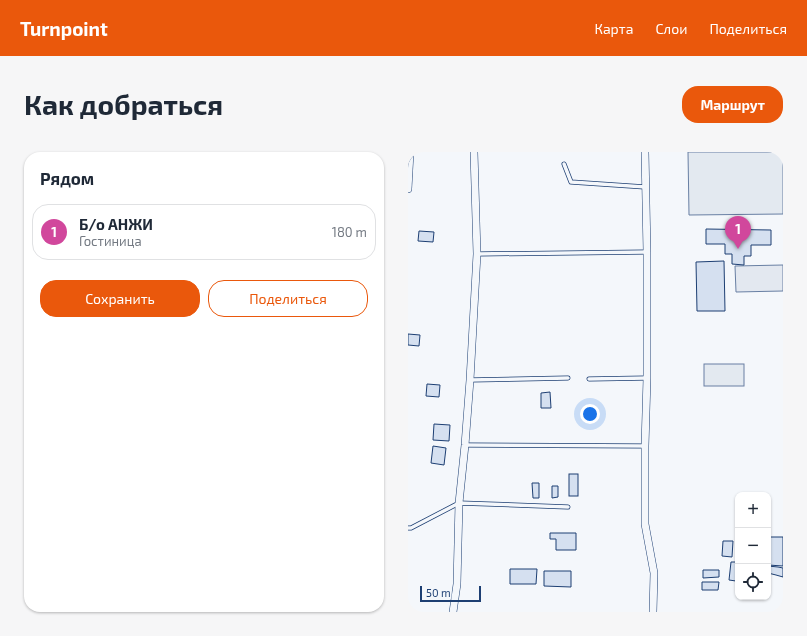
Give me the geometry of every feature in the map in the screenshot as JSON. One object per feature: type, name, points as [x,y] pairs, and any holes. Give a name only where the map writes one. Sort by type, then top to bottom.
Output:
[{"type":"street","points":[[408,189],[410,152]]},
{"type":"street","points":[[453,612],[457,584],[459,503],[470,380],[477,254],[474,152]]},
{"type":"street","points":[[645,152],[647,252],[645,524],[654,573],[654,612]]},
{"type":"lane","points":[[564,164],[570,182],[645,187]]},
{"type":"lane","points":[[477,254],[647,252]]},
{"type":"lane","points":[[470,380],[568,378]]},
{"type":"lane","points":[[589,379],[647,378]]},
{"type":"lane","points":[[465,445],[645,446]]},
{"type":"lane","points":[[408,528],[411,528],[459,503],[568,507]]},
{"type":"shaded area","points":[[688,152],[783,152],[783,214],[689,215]]},
{"type":"shaded area","points":[[783,265],[783,291],[736,292],[735,266]]},
{"type":"shaded area","points":[[704,364],[744,364],[744,386],[704,386]]},
{"type":"building","points":[[706,229],[771,230],[771,245],[751,245],[751,256],[744,256],[744,265],[732,264],[732,254],[725,254],[725,244],[706,244]]},
{"type":"building","points":[[419,231],[434,232],[433,242],[418,241]]},
{"type":"building","points":[[724,261],[725,311],[697,311],[696,262]]},
{"type":"building","points":[[408,334],[420,335],[419,346],[408,345]]},
{"type":"building","points":[[427,384],[440,385],[439,397],[426,396]]},
{"type":"building","points":[[550,392],[551,408],[541,408],[541,393]]},
{"type":"building","points":[[434,424],[450,425],[449,441],[433,440]]},
{"type":"building","points":[[433,446],[446,448],[444,465],[431,463]]},
{"type":"building","points":[[569,474],[578,474],[578,496],[569,496]]},
{"type":"building","points":[[532,483],[539,483],[539,498],[533,498]]},
{"type":"building","points":[[552,486],[558,486],[558,497],[552,498]]},
{"type":"building","points":[[550,533],[576,533],[576,550],[556,550],[556,539],[550,539]]},
{"type":"building","points":[[771,537],[783,537],[783,566],[771,565]]},
{"type":"building","points":[[723,541],[733,541],[732,557],[722,556]]},
{"type":"building","points":[[731,562],[735,562],[735,581],[729,580]]},
{"type":"building","points":[[771,566],[783,568],[783,577],[771,574]]},
{"type":"building","points":[[510,569],[537,569],[536,584],[510,584]]},
{"type":"building","points":[[703,570],[719,570],[719,577],[703,578]]},
{"type":"building","points":[[544,571],[571,571],[571,587],[544,586]]},
{"type":"building","points":[[702,582],[719,582],[718,590],[702,590]]},
{"type":"place","name":"Б/о АНЖИ","points":[[738,249]]}]
